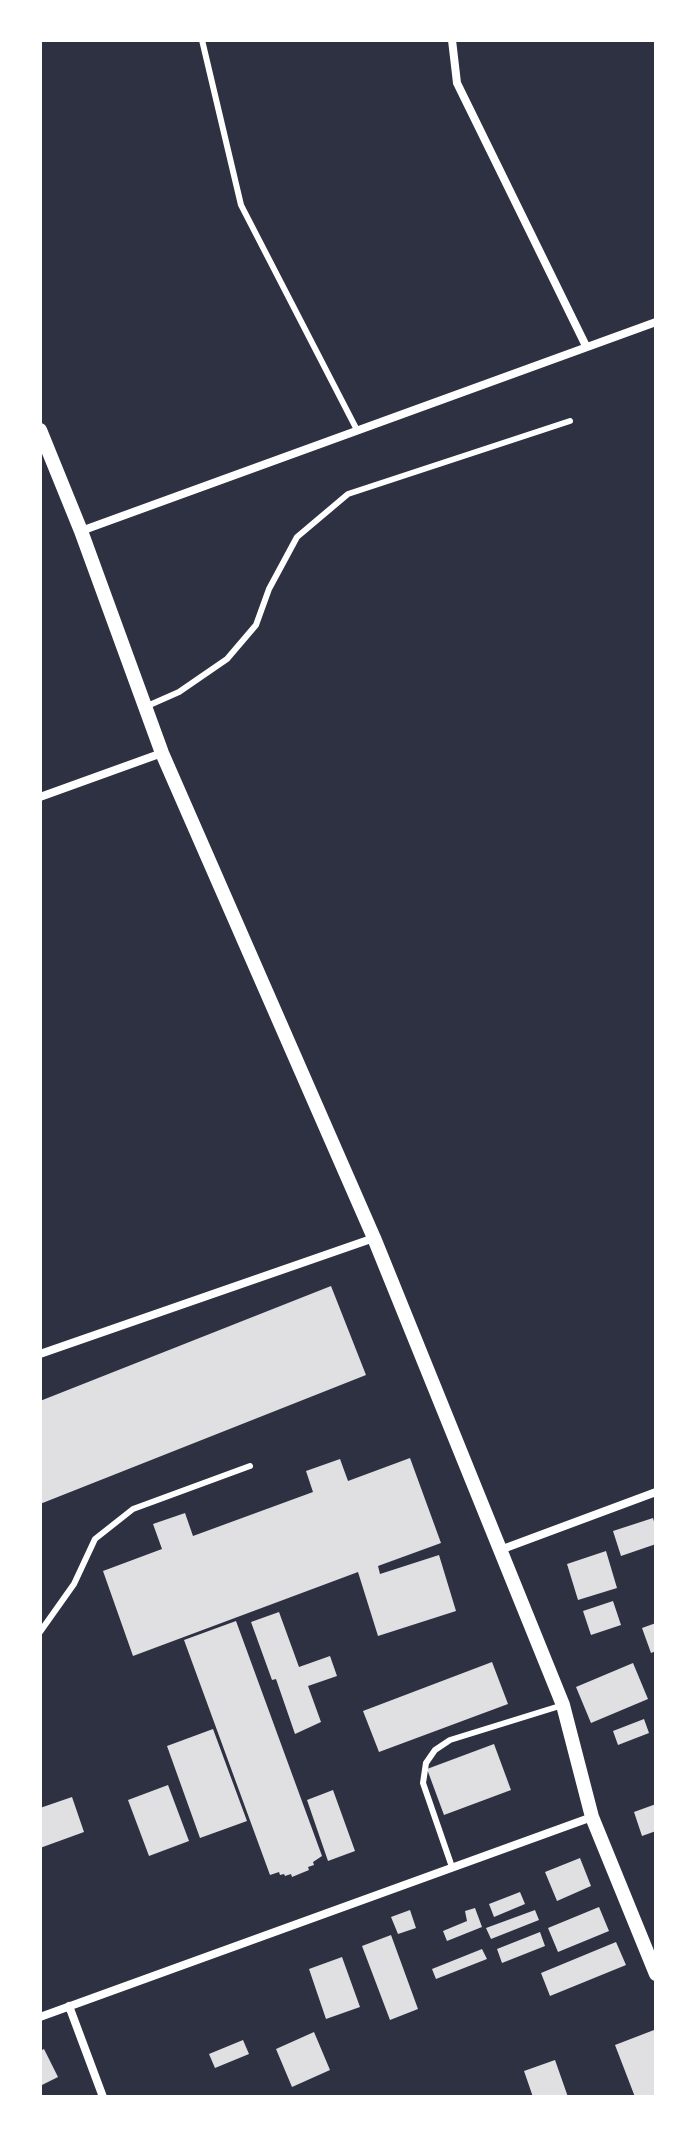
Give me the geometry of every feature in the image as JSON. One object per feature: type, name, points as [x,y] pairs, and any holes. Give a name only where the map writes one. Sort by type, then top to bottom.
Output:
[{"type":"street","points":[[452,40],[457,83],[586,346]]},
{"type":"street","points":[[81,531],[656,322]]},
{"type":"street","points":[[40,430],[81,531],[162,753],[374,1238],[563,1705],[592,1817],[656,1974]]},
{"type":"street","points":[[40,797],[162,753]]},
{"type":"street","points":[[40,1354],[374,1238]]},
{"type":"street","points":[[500,1550],[656,1492]]},
{"type":"street","points":[[40,2017],[592,1817]]},
{"type":"street","points":[[69,2006],[103,2097]]},
{"type":"lane","points":[[202,40],[241,205],[357,430]]},
{"type":"lane","points":[[145,707],[179,692],[227,659],[256,625],[269,589],[297,537],[348,494],[570,421]]},
{"type":"lane","points":[[40,1632],[74,1584],[95,1539],[133,1509],[250,1466]]},
{"type":"lane","points":[[452,1867],[423,1783],[426,1763],[435,1750],[450,1740],[563,1705]]},
{"type":"building","points":[[331,1286],[366,1375],[40,1504],[40,1401]]},
{"type":"building","points":[[410,1458],[441,1543],[378,1566],[380,1574],[439,1555],[456,1611],[378,1636],[358,1572],[133,1656],[103,1571],[162,1549],[153,1524],[185,1513],[193,1536],[313,1492],[306,1471],[340,1459],[348,1481]]},
{"type":"building","points":[[653,1518],[656,1544],[621,1556],[613,1531]]},
{"type":"building","points":[[606,1551],[617,1588],[578,1600],[567,1564]]},
{"type":"building","points":[[613,1601],[621,1625],[591,1635],[583,1611]]},
{"type":"building","points":[[279,1612],[299,1667],[330,1656],[337,1676],[308,1686],[321,1722],[295,1734],[276,1679],[272,1680],[251,1622]]},
{"type":"building","points":[[236,1621],[322,1856],[308,1867],[309,1870],[292,1877],[291,1874],[280,1875],[279,1872],[270,1875],[184,1640]]},
{"type":"building","points":[[656,1623],[656,1651],[651,1653],[642,1628]]},
{"type":"building","points":[[492,1662],[508,1704],[379,1752],[363,1711]]},
{"type":"building","points":[[633,1663],[648,1699],[591,1723],[576,1687]]},
{"type":"building","points":[[644,1719],[649,1733],[618,1745],[613,1731]]},
{"type":"building","points":[[213,1729],[247,1821],[200,1838],[167,1746]]},
{"type":"building","points":[[494,1744],[511,1790],[444,1815],[427,1769]]},
{"type":"building","points":[[168,1785],[189,1841],[149,1856],[128,1800]]},
{"type":"building","points":[[333,1790],[355,1851],[328,1861],[307,1800]]},
{"type":"building","points":[[72,1797],[84,1832],[40,1848],[40,1808]]},
{"type":"building","points":[[656,1804],[656,1831],[642,1836],[634,1812]]},
{"type":"building","points":[[580,1858],[591,1886],[557,1901],[545,1872]]},
{"type":"building","points":[[520,1892],[525,1904],[494,1917],[489,1904]]},
{"type":"building","points":[[599,1907],[609,1931],[558,1952],[548,1928]]},
{"type":"building","points":[[475,1908],[482,1927],[447,1941],[443,1931],[467,1921],[465,1911]]},
{"type":"building","points":[[410,1910],[416,1928],[398,1934],[391,1917]]},
{"type":"building","points":[[535,1910],[539,1920],[491,1939],[486,1928]]},
{"type":"building","points":[[540,1932],[545,1946],[502,1963],[497,1949]]},
{"type":"building","points":[[391,1935],[418,2009],[390,2020],[362,1946]]},
{"type":"building","points":[[616,1942],[626,1965],[550,1996],[541,1973]]},
{"type":"building","points":[[482,1949],[487,1959],[436,1979],[432,1969]]},
{"type":"building","points":[[342,1957],[360,2007],[326,2019],[309,1969]]},
{"type":"building","points":[[654,2030],[656,2097],[635,2097],[615,2045]]},
{"type":"building","points":[[314,2032],[330,2070],[292,2087],[276,2049]]},
{"type":"building","points":[[243,2040],[249,2054],[215,2068],[209,2054]]},
{"type":"building","points":[[44,2049],[58,2077],[40,2086],[40,2051]]},
{"type":"building","points":[[555,2060],[568,2097],[533,2097],[524,2071]]}]
